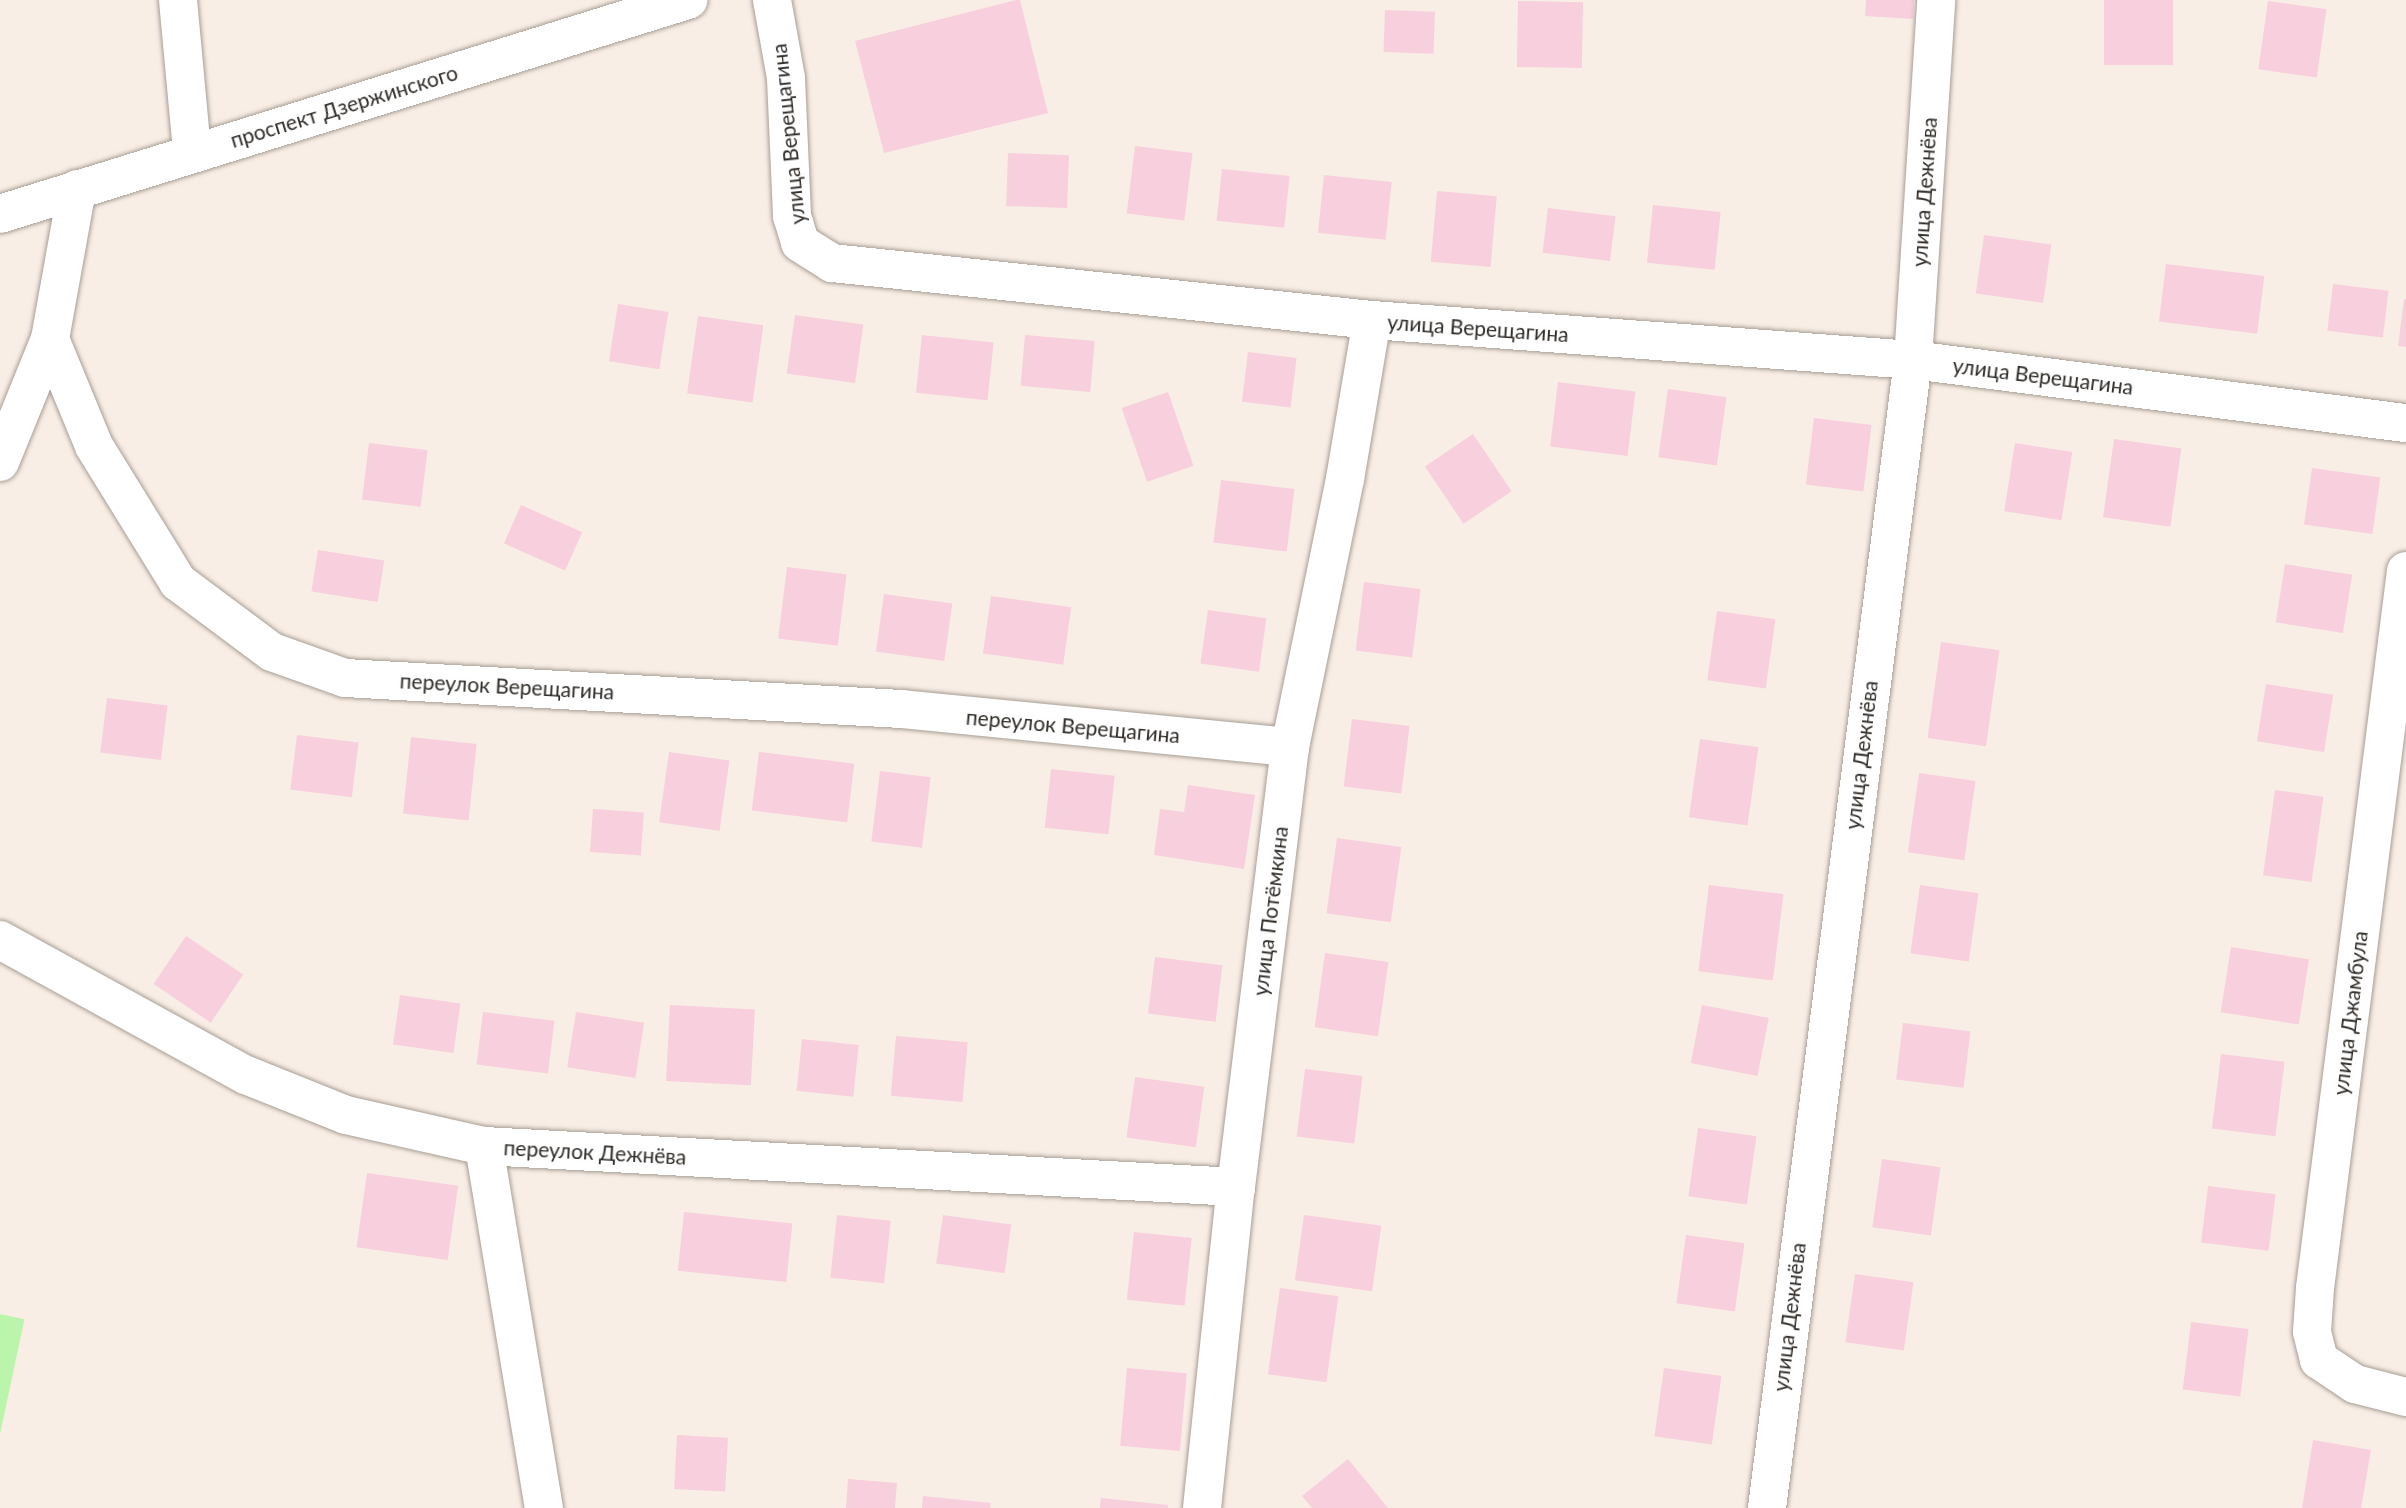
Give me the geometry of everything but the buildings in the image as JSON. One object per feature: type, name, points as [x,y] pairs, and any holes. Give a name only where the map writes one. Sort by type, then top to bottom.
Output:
[{"type":"street","points":[[178,0],[192,152]]},
{"type":"street","name":"проспект Дзержинского","points":[[0,214],[192,152],[688,0]]},
{"type":"street","name":"улица Верещагина","points":[[772,0],[786,78],[792,216],[800,243],[832,263],[1372,320],[1913,360],[2406,423]]},
{"type":"street","name":"улица Дежнёва","points":[[1767,1508],[1913,360],[1936,0]]},
{"type":"street","points":[[0,462],[50,339],[77,189]]},
{"type":"street","name":"улица Потёмкина","points":[[1202,1508],[1236,1187],[1290,747],[1345,478],[1372,320]]},
{"type":"street","name":"переулок Верещагина","points":[[50,339],[94,446],[178,582],[272,652],[345,678],[901,709],[1290,747]]},
{"type":"street","name":"улица Джамбула","points":[[2406,571],[2315,1287],[2312,1332],[2319,1360],[2355,1384],[2406,1397]]},
{"type":"street","name":"переулок Дежнёва","points":[[0,940],[246,1075],[346,1115],[484,1146],[1236,1187]]},
{"type":"street","points":[[484,1146],[544,1508]]},
{"type":"green space","points":[[0,1314],[24,1319],[0,1434]]}]
